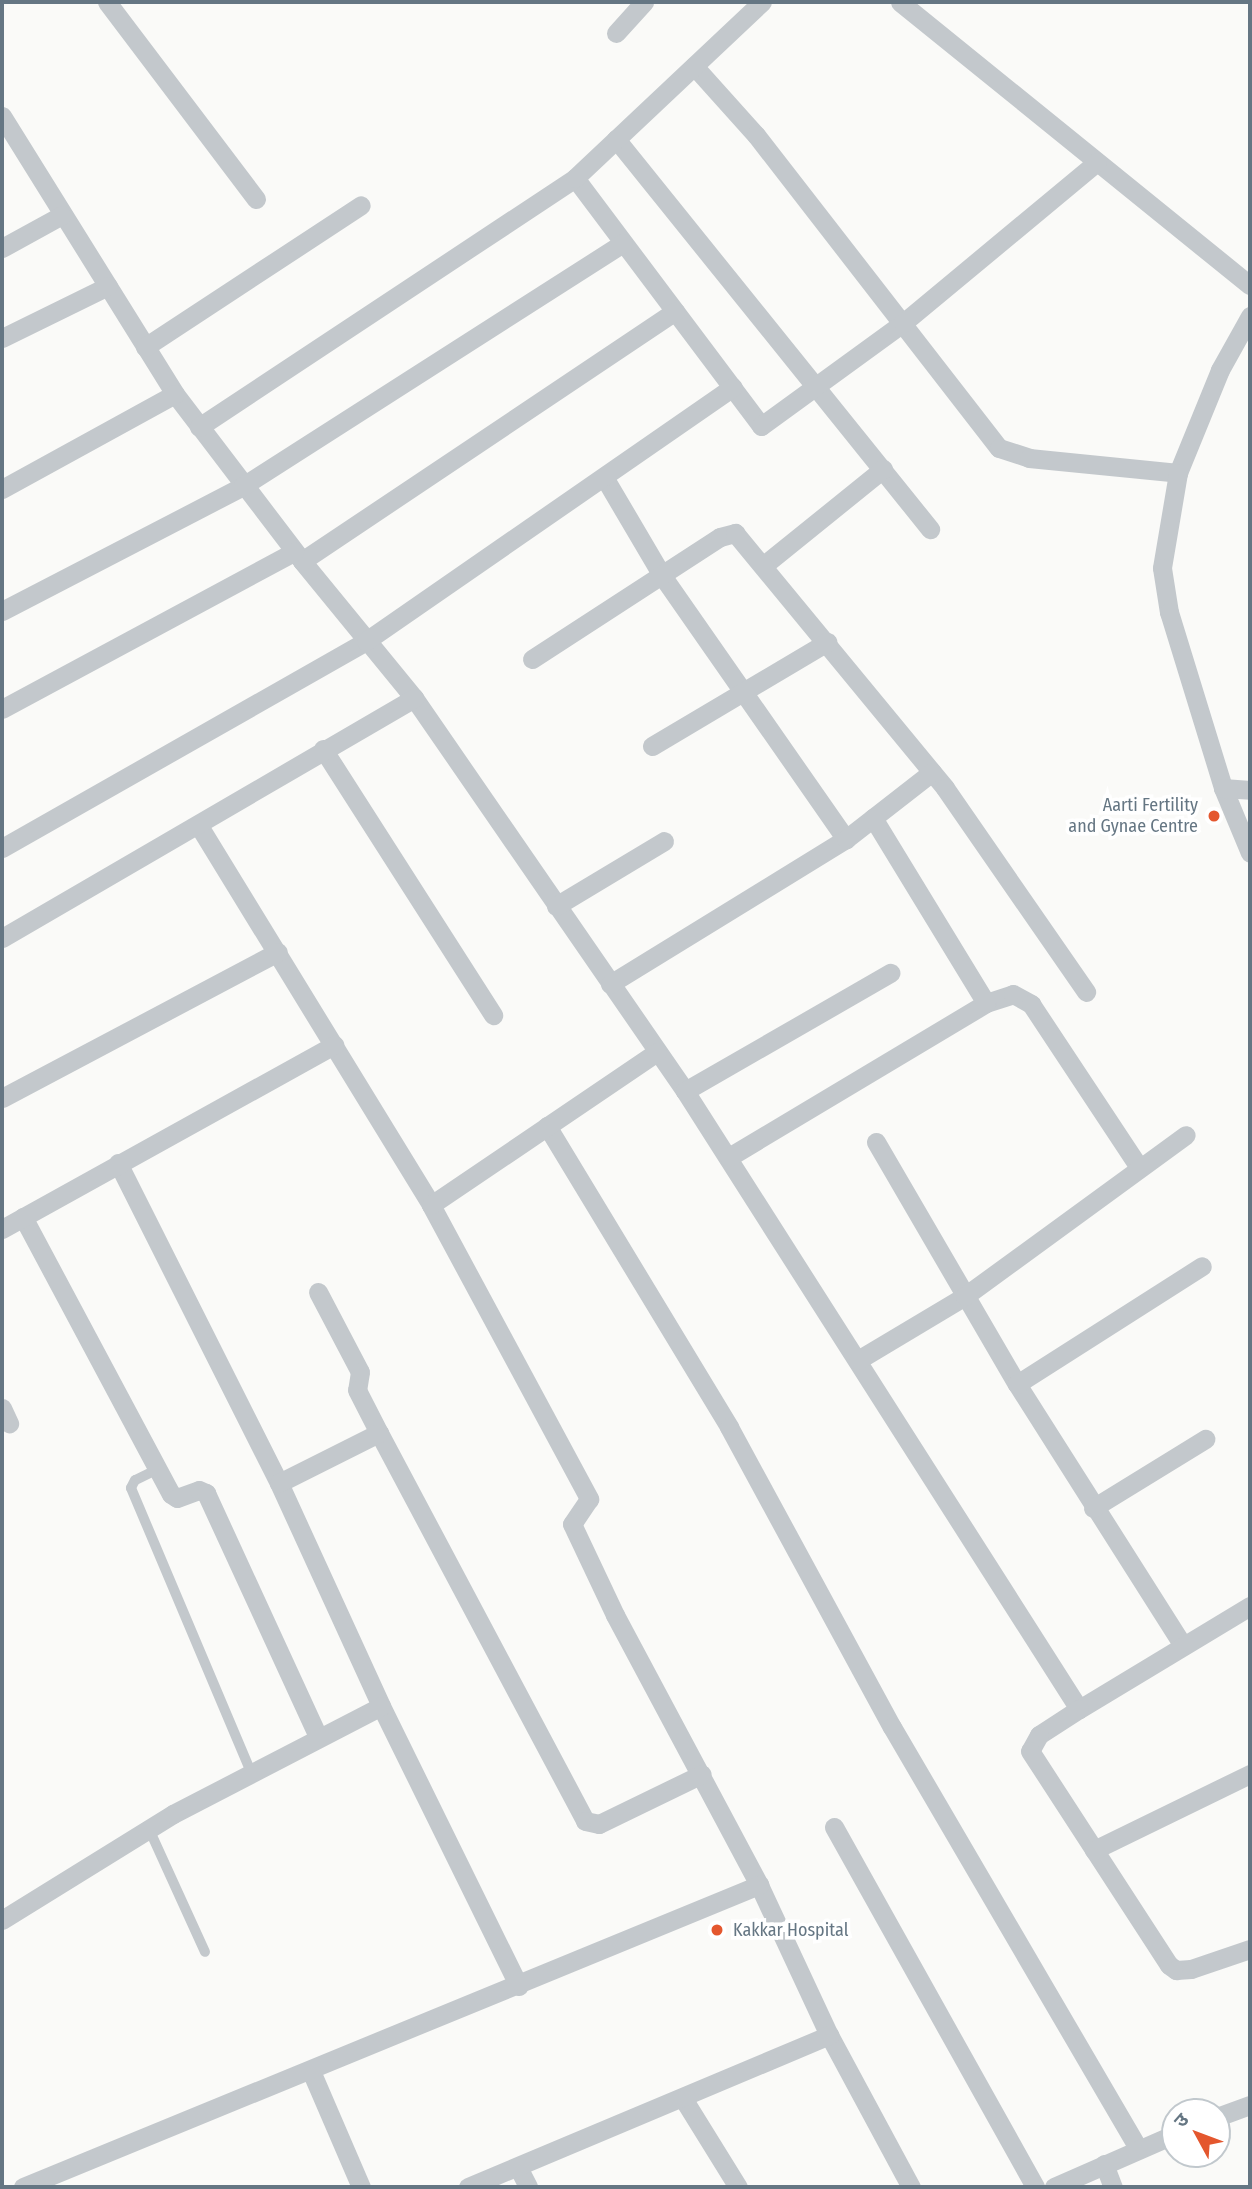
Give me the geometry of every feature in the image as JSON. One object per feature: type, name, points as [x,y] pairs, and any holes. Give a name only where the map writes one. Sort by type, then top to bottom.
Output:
[{"type":"street","points":[[107,2],[256,199]]},
{"type":"street","points":[[616,33],[644,2]]},
{"type":"street","points":[[199,427],[575,178],[762,2]]},
{"type":"street","points":[[900,2],[1250,285]]},
{"type":"street","points":[[694,66],[756,135],[903,323],[985,434],[1011,454],[1178,473]]},
{"type":"street","points":[[2,116],[175,394],[298,557],[414,698],[685,1091],[1079,1709]]},
{"type":"street","points":[[616,139],[930,529]]},
{"type":"street","points":[[575,178],[761,426],[817,390],[903,323],[1097,162]]},
{"type":"street","points":[[145,347],[361,205]]},
{"type":"street","points":[[2,248],[62,215]]},
{"type":"street","points":[[2,611],[243,486],[623,243]]},
{"type":"street","points":[[2,338],[108,286]]},
{"type":"street","points":[[2,709],[298,557],[675,311]]},
{"type":"street","points":[[1250,316],[1220,370],[1178,473],[1162,568],[1169,612],[1223,788],[1250,853]]},
{"type":"street","points":[[2,848],[366,640],[733,387]]},
{"type":"street","points":[[2,489],[175,394]]},
{"type":"street","points":[[764,565],[883,469]]},
{"type":"street","points":[[604,477],[663,577],[846,839]]},
{"type":"street","points":[[532,659],[729,534],[741,538],[932,772],[1086,992]]},
{"type":"street","points":[[652,746],[827,642]]},
{"type":"street","points":[[2,938],[199,826],[414,698]]},
{"type":"street","points":[[323,750],[494,1015]]},
{"type":"street","points":[[610,984],[846,839],[932,772]]},
{"type":"street","points":[[1223,788],[1250,790]]},
{"type":"street","points":[[873,818],[986,1003]]},
{"type":"street","points":[[199,826],[431,1205],[589,1499],[572,1524],[615,1615],[759,1885],[829,2035],[911,2187]]},
{"type":"street","points":[[556,906],[664,841]]},
{"type":"street","points":[[2,1098],[278,952]]},
{"type":"street","points":[[685,1091],[890,973]]},
{"type":"street","points":[[729,1157],[986,1003],[1013,994],[1031,1004],[1139,1167]]},
{"type":"street","points":[[2,1229],[334,1045]]},
{"type":"street","points":[[431,1205],[657,1052]]},
{"type":"street","points":[[547,1126],[729,1427],[892,1727],[1139,2149]]},
{"type":"street","points":[[858,1360],[965,1296],[1186,1135]]},
{"type":"street","points":[[876,1142],[941,1247],[965,1296],[1017,1384],[1093,1508],[1183,1646]]},
{"type":"street","points":[[118,1163],[279,1483],[381,1706],[519,1986]]},
{"type":"street","points":[[23,1217],[158,1469],[177,1498],[199,1490],[206,1493],[318,1737]]},
{"type":"street","points":[[1017,1384],[1202,1266]]},
{"type":"street","points":[[318,1292],[360,1372],[357,1390],[585,1821],[599,1824],[702,1774]]},
{"type":"street","points":[[279,1483],[379,1433]]},
{"type":"street","points":[[1093,1508],[1205,1439]]},
{"type":"street","points":[[1250,1606],[1079,1709],[1040,1735],[1030,1751],[1176,1970],[1250,1949]]},
{"type":"street","points":[[2,1920],[149,1829],[251,1772],[381,1706]]},
{"type":"street","points":[[1094,1850],[1250,1773]]},
{"type":"street","points":[[834,1827],[1035,2187]]},
{"type":"street","points":[[23,2187],[519,1986],[759,1885]]},
{"type":"street","points":[[468,2187],[684,2100],[829,2035]]},
{"type":"street","points":[[311,2071],[361,2187]]},
{"type":"street","points":[[684,2100],[738,2187]]},
{"type":"street","points":[[1231,2112],[1250,2105]]},
{"type":"street","points":[[1054,2187],[1161,2140]]},
{"type":"street","points":[[1104,2164],[1113,2187]]},
{"type":"street","points":[[518,2167],[528,2187]]},
{"type":"lane","points":[[158,1469],[135,1480],[131,1488],[251,1772]]},
{"type":"lane","points":[[149,1829],[205,1952]]},
{"type":"place","name":"Aarti Fertility and Gynae Centre","points":[[1214,816]]},
{"type":"place","name":"Kakkar Hospital","points":[[717,1930]]}]
